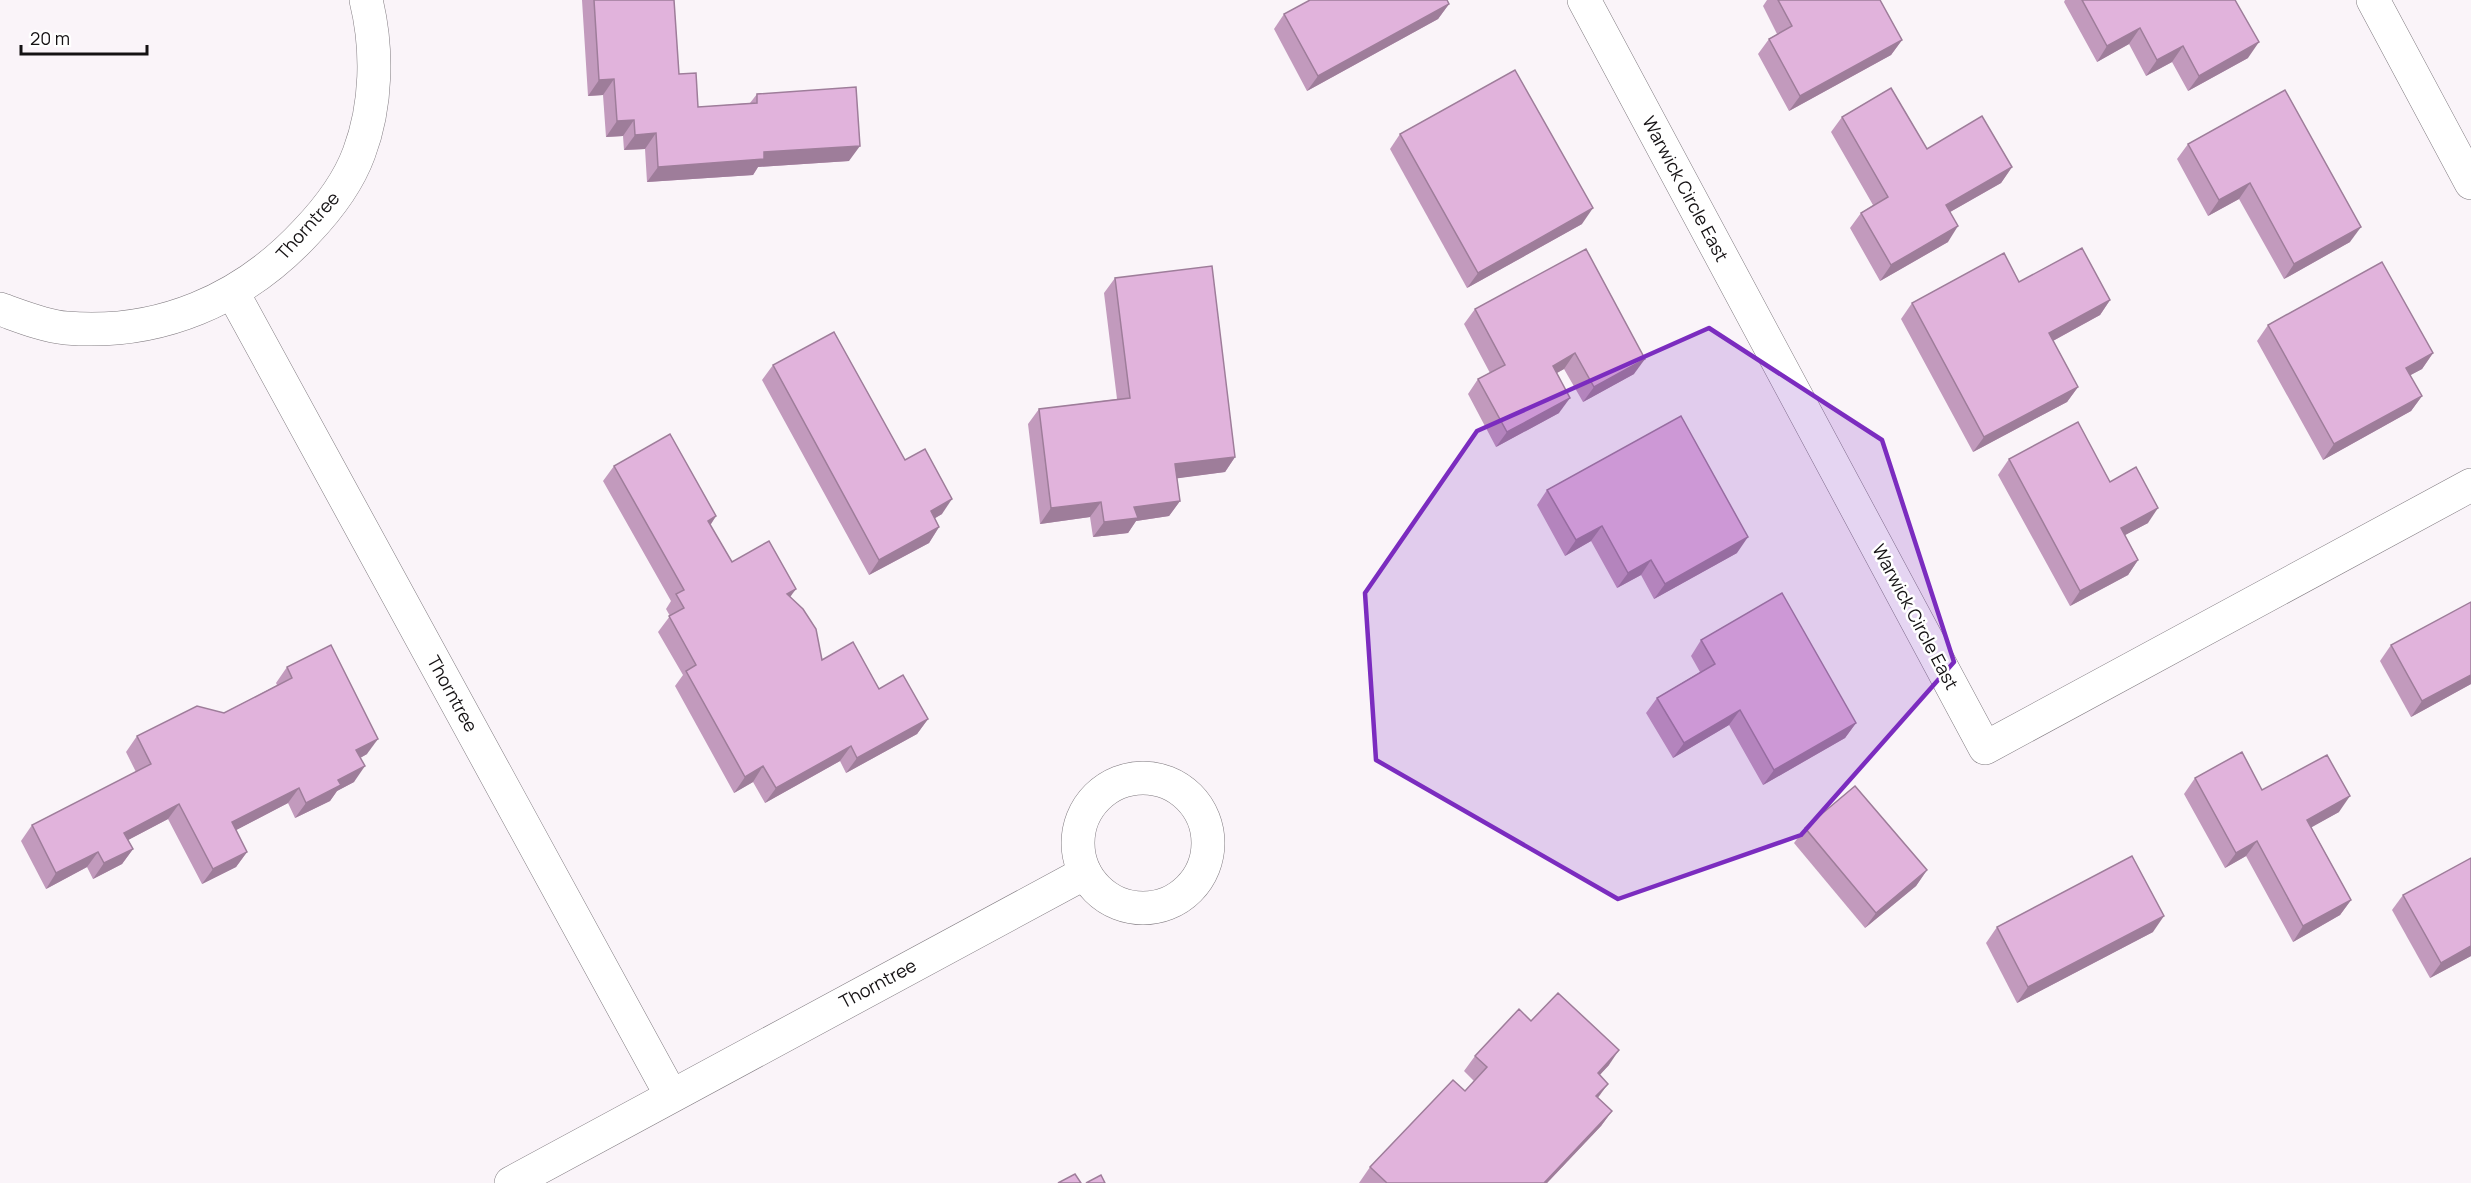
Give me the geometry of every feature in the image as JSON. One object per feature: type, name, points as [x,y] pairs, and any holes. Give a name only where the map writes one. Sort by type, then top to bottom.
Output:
[{"type":"street","name":"Thorntree","points":[[0,309],[64,328],[107,329],[151,324],[233,293],[266,272],[321,217],[341,189],[359,153],[370,112],[374,73],[373,36],[366,0]]},
{"type":"street","name":"Warwick Circle East","points":[[1584,0],[1985,748],[2471,485]]},
{"type":"street","points":[[2373,0],[2471,183]]},
{"type":"street","name":"Thorntree","points":[[233,293],[671,1095]]},
{"type":"street","name":"Thorntree","points":[[511,1183],[1085,873]]},
{"type":"highlighted area","points":[[1709,328],[1882,440],[1954,662],[1801,835],[1618,899],[1376,760],[1365,593],[1477,431]]},
{"type":"building","points":[[594,0],[674,0],[679,74],[696,73],[698,107],[757,103],[757,94],[856,87],[860,146],[764,152],[764,159],[658,167],[656,133],[635,135],[634,120],[617,121],[614,79],[599,80]]},
{"type":"building","points":[[1310,0],[1447,0],[1449,4],[1318,76],[1284,14]]},
{"type":"building","points":[[1778,0],[1880,0],[1902,40],[1800,96],[1769,39],[1792,26]]},
{"type":"building","points":[[2082,0],[2235,0],[2259,42],[2199,76],[2183,46],[2157,60],[2140,28],[2107,46]]},
{"type":"building","points":[[1515,70],[1593,208],[1478,273],[1400,134]]},
{"type":"building","points":[[1891,88],[1927,149],[1982,116],[2012,167],[1946,205],[1958,226],[1891,265],[1861,213],[1888,197],[1842,117]]},
{"type":"building","points":[[2285,90],[2361,227],[2294,264],[2250,183],[2219,200],[2188,144]]},
{"type":"building","points":[[2082,248],[2110,300],[2049,333],[2078,387],[1984,437],[1912,303],[2004,253],[2019,282]]},
{"type":"building","points":[[1586,249],[1645,359],[1594,387],[1575,353],[1553,366],[1570,398],[1507,432],[1478,379],[1505,365],[1475,309]]},
{"type":"building","points":[[2382,262],[2433,353],[2406,368],[2422,396],[2334,444],[2268,325]]},
{"type":"building","points":[[1212,266],[1235,457],[1175,464],[1180,501],[1134,507],[1138,518],[1104,522],[1101,502],[1051,508],[1039,409],[1130,398],[1115,278]]},
{"type":"building","points":[[834,332],[905,460],[925,449],[952,499],[931,511],[939,527],[879,560],[773,365]]},
{"type":"building","points":[[1681,416],[1748,537],[1665,584],[1651,560],[1628,573],[1602,526],[1576,540],[1547,490]]},
{"type":"building","points":[[2078,422],[2110,482],[2136,467],[2158,508],[2121,528],[2138,560],[2080,591],[2009,459]]},
{"type":"building","points":[[670,434],[716,516],[708,521],[732,562],[769,541],[796,589],[787,594],[803,609],[816,629],[822,660],[853,642],[879,689],[903,675],[928,719],[857,758],[851,746],[776,788],[763,766],[745,777],[686,671],[696,665],[669,616],[684,608],[676,594],[684,590],[614,466]]},
{"type":"building","points":[[1782,593],[1856,723],[1774,770],[1740,710],[1684,743],[1657,698],[1715,664],[1701,640]]},
{"type":"building","points":[[2471,602],[2471,675],[2422,701],[2391,645]]},
{"type":"building","points":[[331,645],[378,739],[356,750],[365,766],[338,780],[341,785],[306,803],[299,788],[232,822],[247,852],[213,869],[179,804],[124,833],[133,849],[104,863],[98,852],[56,873],[32,825],[151,764],[137,736],[197,706],[224,713],[292,678],[287,667]]},
{"type":"building","points":[[2242,752],[2262,790],[2327,755],[2350,796],[2307,820],[2351,900],[2303,926],[2257,841],[2236,853],[2195,778]]},
{"type":"building","points":[[1855,786],[1927,870],[1876,913],[1805,828]]},
{"type":"building","points":[[2132,856],[2164,916],[2028,987],[1997,927]]},
{"type":"building","points":[[2471,858],[2471,946],[2441,963],[2403,895]]},
{"type":"building","points":[[1558,993],[1619,1050],[1598,1073],[1608,1084],[1596,1096],[1612,1111],[1544,1183],[1387,1183],[1370,1167],[1453,1080],[1465,1091],[1487,1067],[1475,1056],[1519,1009],[1531,1021]]},
{"type":"building","points":[[1075,1174],[1081,1183],[1058,1183]]},
{"type":"building","points":[[1101,1175],[1105,1183],[1086,1183]]}]
